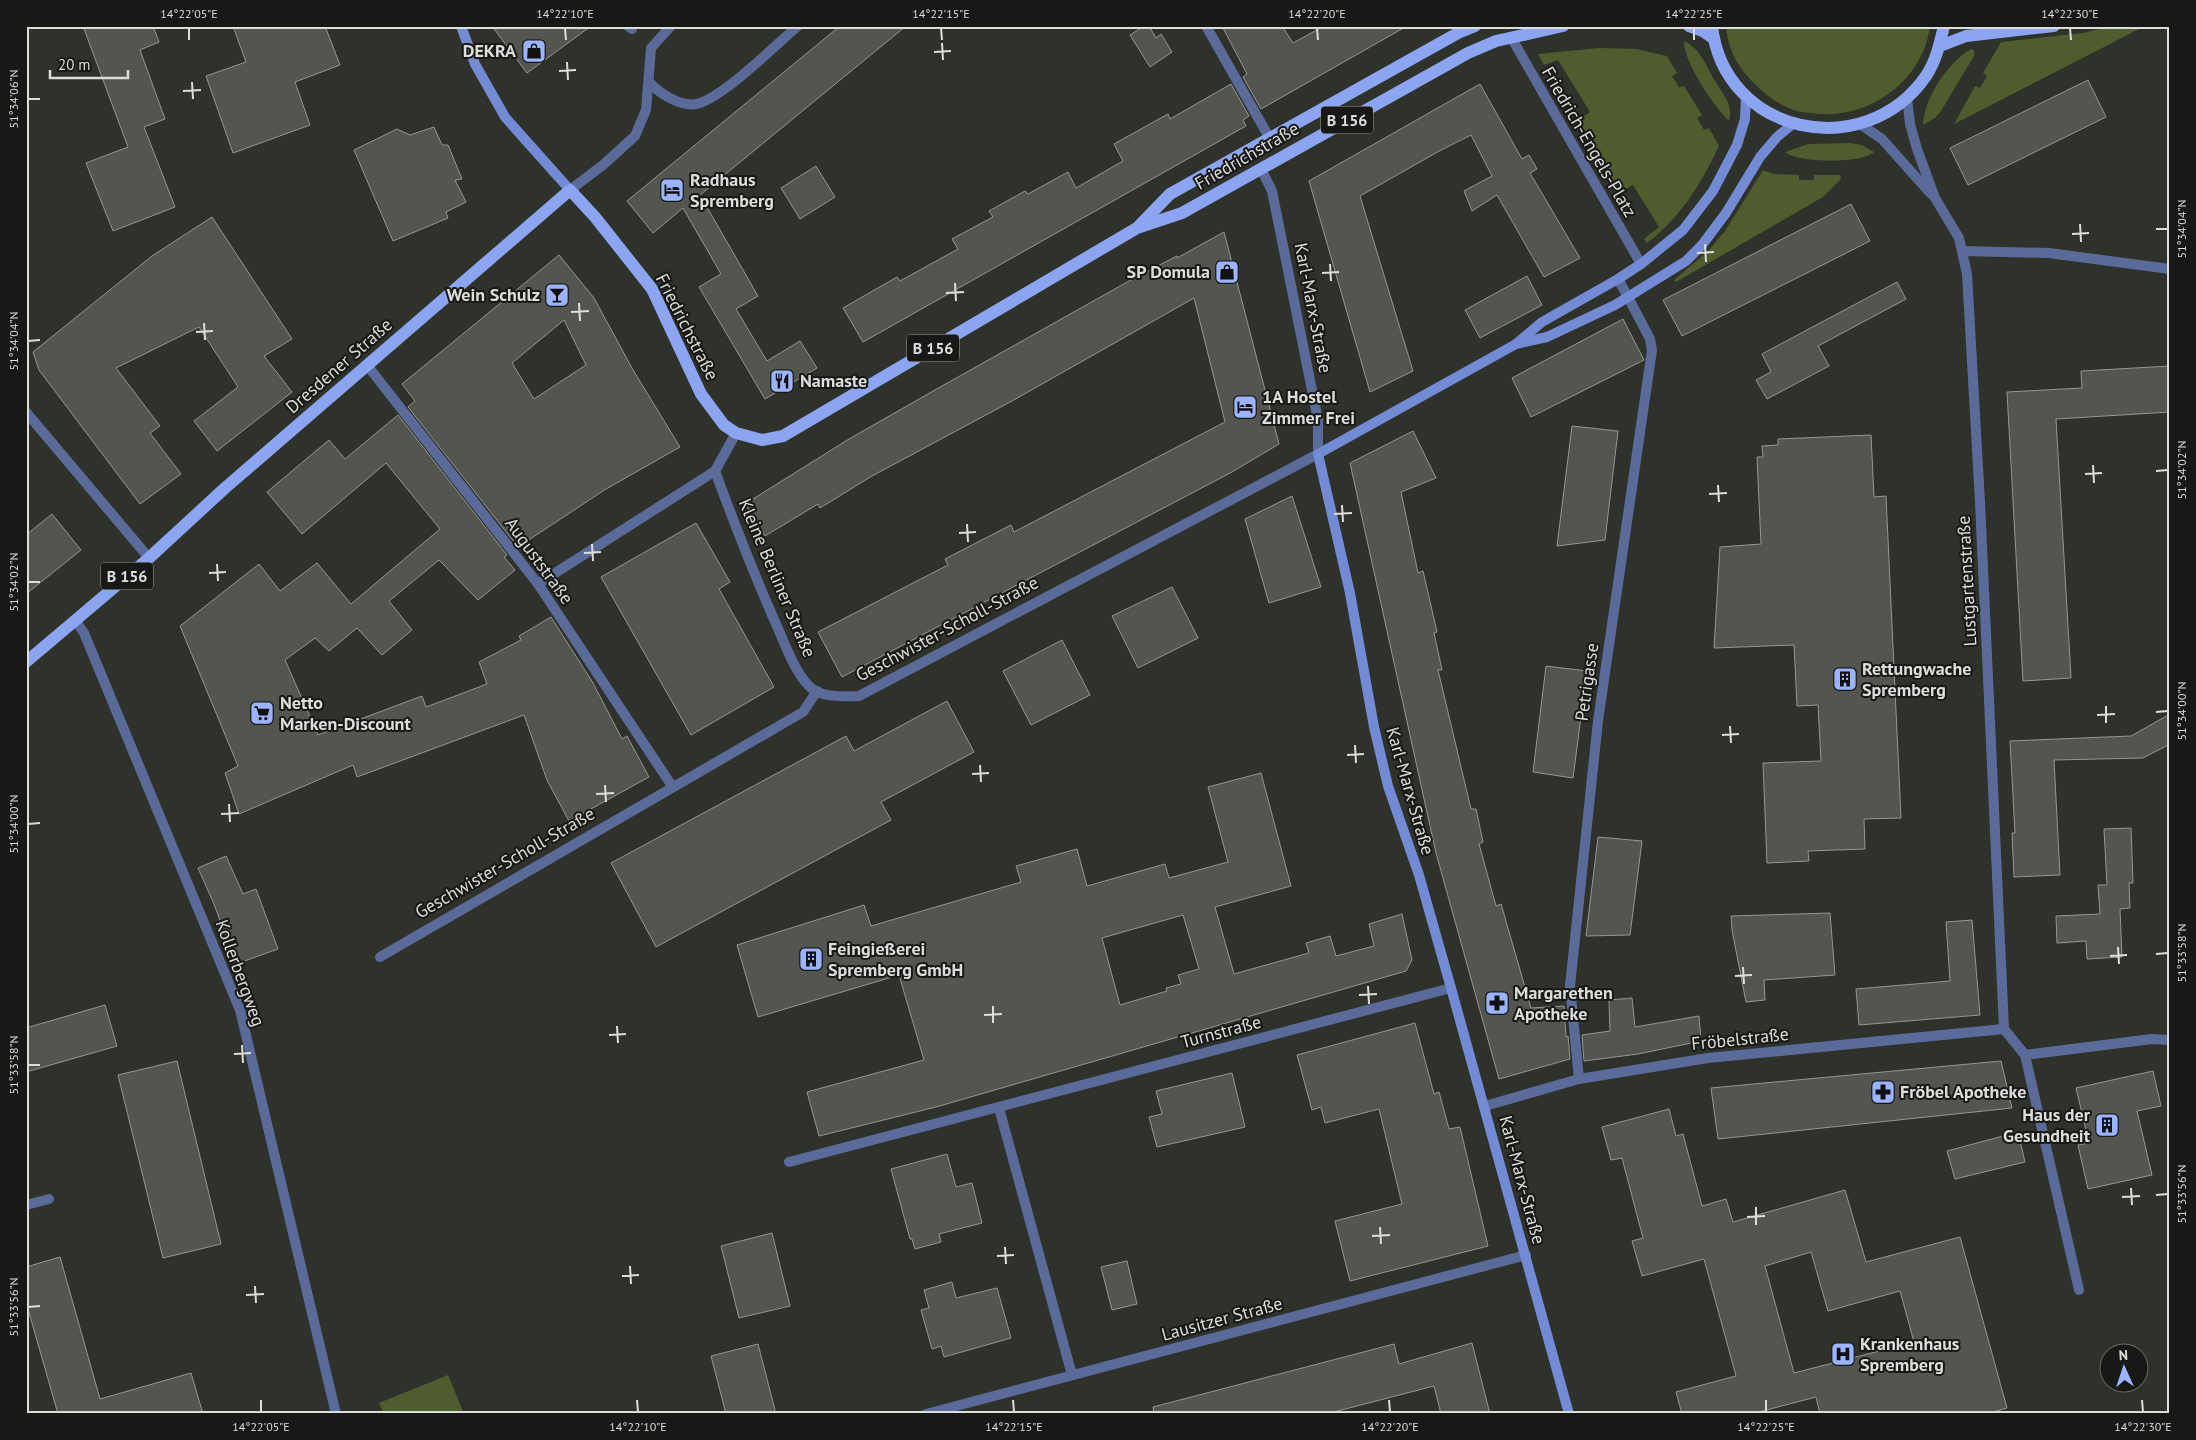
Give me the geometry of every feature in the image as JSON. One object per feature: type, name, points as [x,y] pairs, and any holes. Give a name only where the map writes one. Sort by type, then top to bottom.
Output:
[{"type":"main road","points":[[461,26],[475,64],[505,117],[570,190]]},
{"type":"main road","name":"Friedrichstraße","points":[[570,190],[595,217],[652,289],[701,394],[724,424],[736,433],[762,440],[784,436],[1137,228],[1182,213],[1468,53],[1496,41],[1563,26]]},
{"type":"main road","points":[[1689,26],[1712,32],[1721,62],[1733,83],[1746,96],[1770,114],[1801,126],[1833,129],[1860,124],[1889,112],[1907,98],[1927,75],[1940,46],[1944,26]]},
{"type":"main road","points":[[1940,46],[1966,36],[2054,26]]},
{"type":"main road","name":"Friedrichstraße","points":[[1137,228],[1170,194],[1269,137],[1472,27]]},
{"type":"main road","name":"Geschwister-Scholl-Straße","points":[[1318,454],[1516,344],[1542,322],[1641,264],[1683,230],[1705,203],[1723,175],[1741,136],[1745,119],[1746,96]]},
{"type":"main road","name":"Geschwister-Scholl-Straße","points":[[1516,344],[1547,337],[1628,297],[1674,269],[1702,246],[1726,213],[1760,157],[1777,137],[1794,123]]},
{"type":"main road","name":"Dresdener Straße","points":[[26,662],[149,558],[225,488],[570,190]]},
{"type":"main road","name":"Karl-Marx-Straße","points":[[1318,454],[1350,593],[1374,727],[1388,786],[1419,875],[1570,1414]]},
{"type":"street","name":"Dresdener Straße","points":[[570,190],[604,165],[635,136],[646,110],[649,82],[648,64],[651,48],[670,26]]},
{"type":"street","points":[[649,82],[657,91],[676,102],[699,103],[726,88],[798,26]]},
{"type":"street","points":[[1206,26],[1269,137]]},
{"type":"street","name":"Friedrich-Engels-Platz","points":[[1511,37],[1641,264]]},
{"type":"street","name":"Lustgartenstraße","points":[[1907,98],[1910,124],[1917,149],[1935,198],[1959,238],[1967,274],[1980,502],[2004,1030]]},
{"type":"street","name":"Lustgartenstraße","points":[[1860,124],[1882,139],[1935,198]]},
{"type":"street","name":"Karl-Marx-Straße","points":[[1261,169],[1272,191],[1317,411],[1318,454]]},
{"type":"street","points":[[1962,251],[2049,253],[2170,269]]},
{"type":"street","name":"Petrigasse","points":[[1579,1079],[1570,986],[1598,721],[1652,350],[1650,339],[1618,279]]},
{"type":"street","name":"Auguststraße","points":[[368,364],[538,584],[672,786]]},
{"type":"street","points":[[26,412],[149,558]]},
{"type":"street","points":[[538,584],[715,471],[736,433]]},
{"type":"street","name":"Geschwister-Scholl-Straße","points":[[380,957],[672,786],[803,712],[818,691],[834,696],[859,696],[1318,454]]},
{"type":"street","name":"Kleine Berliner Straße","points":[[715,471],[744,552],[790,656],[808,686],[818,691]]},
{"type":"street","name":"Kollerbergweg","points":[[75,620],[84,633],[240,1010],[336,1414]]},
{"type":"street","name":"Turnstraße","points":[[788,1162],[1451,988]]},
{"type":"street","points":[[2004,1030],[2025,1055],[2079,1290]]},
{"type":"street","name":"Fröbelstraße","points":[[1485,1106],[1579,1079],[1708,1058],[2004,1030]]},
{"type":"street","points":[[2025,1055],[2152,1039],[2170,1040]]},
{"type":"street","points":[[999,1108],[1072,1375]]},
{"type":"street","points":[[26,1205],[49,1199]]},
{"type":"street","name":"Lausitzer Straße","points":[[926,1414],[1526,1255]]},
{"type":"green space","points":[[1726,26],[1930,26],[1925,46],[1916,65],[1903,81],[1888,94],[1870,104],[1851,111],[1831,114],[1793,110],[1773,100],[1763,92],[1749,78],[1736,60],[1730,47]]},
{"type":"green space","points":[[2111,26],[2145,26],[1954,124],[1975,86],[1980,88],[1987,76],[1983,73],[2001,42],[2083,33]]},
{"type":"green space","points":[[1684,41],[1699,53],[1724,95],[1729,104],[1729,121],[1700,83],[1689,61]]},
{"type":"green space","points":[[1599,48],[1636,49],[1667,56],[1677,73],[1672,76],[1679,87],[1684,86],[1702,115],[1697,118],[1704,130],[1709,128],[1719,146],[1705,174],[1689,199],[1670,223],[1647,243],[1644,239],[1659,227],[1633,185],[1617,194],[1576,122],[1590,112],[1558,60],[1544,65],[1538,54]]},
{"type":"green space","points":[[1971,49],[1974,50],[1974,56],[1941,111],[1935,118],[1923,125],[1928,104],[1939,82],[1954,63]]},
{"type":"green space","points":[[1850,143],[1862,145],[1874,152],[1857,159],[1830,161],[1792,156],[1785,152],[1808,144]]},
{"type":"green space","points":[[1763,170],[1773,174],[1799,175],[1799,180],[1814,180],[1814,175],[1840,175],[1841,179],[1823,197],[1676,282],[1674,280],[1708,251],[1725,231]]},
{"type":"green space","points":[[448,1375],[464,1414],[384,1414],[379,1403]]},
{"type":"building","points":[[83,26],[153,26],[159,42],[140,50],[165,119],[144,127],[175,207],[113,231],[86,163],[128,147]]},
{"type":"building","points":[[233,26],[325,26],[340,65],[295,82],[310,125],[233,153],[206,76],[246,62]]},
{"type":"building","name":"DEKRA","points":[[492,26],[591,26],[527,73]]},
{"type":"building","points":[[840,26],[906,26],[700,195],[758,296],[736,309],[767,361],[800,341],[817,368],[765,399],[699,287],[721,274],[683,208],[653,233],[627,201]]},
{"type":"building","points":[[1144,26],[1149,26],[1156,38],[1161,34],[1172,52],[1150,67],[1130,35]]},
{"type":"building","points":[[1222,26],[1282,26],[1293,43],[1324,26],[1407,26],[1261,109],[1243,77],[1247,74]]},
{"type":"building","points":[[2088,80],[2106,117],[1968,185],[1950,148]]},
{"type":"building","points":[[1231,84],[1249,116],[1243,120],[1246,126],[863,342],[843,308],[897,277],[900,281],[958,249],[952,239],[993,217],[989,211],[1025,191],[1028,194],[1068,172],[1076,188],[1123,161],[1114,144],[1168,114],[1170,119]]},
{"type":"building","points":[[1480,84],[1522,159],[1529,155],[1537,169],[1530,173],[1580,258],[1544,277],[1497,195],[1472,211],[1464,191],[1492,176],[1471,135],[1360,196],[1413,371],[1370,392],[1309,181]]},
{"type":"building","points":[[434,127],[442,145],[448,145],[462,179],[455,180],[466,202],[446,212],[448,218],[393,241],[354,150],[397,129],[410,135]]},
{"type":"building","points":[[816,166],[835,197],[800,219],[781,188]]},
{"type":"building","points":[[1851,204],[1870,241],[1682,336],[1663,300]]},
{"type":"building","points":[[212,217],[292,339],[264,356],[292,392],[217,451],[194,421],[238,387],[199,327],[116,368],[160,426],[150,433],[181,474],[140,504],[39,370],[33,352],[152,256]]},
{"type":"building","points":[[1224,232],[1279,444],[1232,472],[842,677],[818,632],[948,565],[945,559],[1011,525],[1014,532],[1225,422],[1194,298],[1012,401],[872,476],[820,508],[818,504],[765,536],[745,504],[849,439],[942,386],[1138,276],[1177,256],[1177,258]]},
{"type":"building","points":[[559,255],[594,298],[633,370],[680,447],[606,489],[518,547],[408,407],[415,401],[402,384]],"holes":[[[564,320],[586,365],[534,399],[512,363]]]},
{"type":"building","points":[[1527,276],[1542,305],[1480,338],[1465,310]]},
{"type":"building","points":[[1897,282],[1906,299],[1818,346],[1829,366],[1767,399],[1756,380],[1771,372],[1762,354]]},
{"type":"building","points":[[1623,319],[1644,360],[1531,417],[1512,378]]},
{"type":"building","points":[[2170,366],[2170,412],[2056,419],[2071,678],[2023,681],[2007,392],[2082,388],[2081,371]]},
{"type":"building","points":[[398,415],[507,555],[504,557],[515,570],[478,600],[439,560],[389,601],[412,630],[382,655],[357,628],[329,651],[315,638],[285,660],[318,735],[422,696],[426,707],[487,684],[479,662],[521,640],[519,636],[551,617],[593,683],[622,739],[627,736],[649,777],[569,821],[547,780],[524,715],[357,777],[353,765],[239,814],[225,773],[238,766],[180,626],[259,564],[280,591],[317,563],[351,604],[440,529],[386,463],[302,534],[267,492],[329,440],[345,459]]},
{"type":"building","points":[[1572,426],[1618,431],[1605,540],[1557,546]]},
{"type":"building","points":[[1413,431],[1436,478],[1401,492],[1418,573],[1423,571],[1437,632],[1434,633],[1442,670],[1438,670],[1471,809],[1476,809],[1483,842],[1479,844],[1496,906],[1501,904],[1531,1008],[1564,1006],[1566,1037],[1568,1036],[1570,1059],[1499,1079],[1436,853],[1350,463]]},
{"type":"building","name":"Rettungwache Spremberg","points":[[1871,435],[1874,497],[1886,496],[1901,818],[1864,819],[1865,849],[1808,851],[1809,861],[1767,863],[1763,763],[1821,761],[1818,705],[1797,706],[1794,645],[1714,648],[1720,547],[1761,544],[1757,457],[1763,457],[1762,446],[1778,445],[1778,439]]},
{"type":"building","points":[[1292,496],[1321,587],[1269,603],[1245,519]]},
{"type":"building","points":[[52,514],[81,550],[26,594],[26,535]]},
{"type":"building","points":[[696,523],[730,582],[719,589],[774,687],[691,735],[601,577]]},
{"type":"building","points":[[1172,587],[1198,638],[1138,668],[1112,616]]},
{"type":"building","points":[[1062,640],[1090,695],[1031,725],[1003,671]]},
{"type":"building","points":[[1546,666],[1587,671],[1573,778],[1533,772]]},
{"type":"building","points":[[947,701],[974,752],[881,802],[891,820],[656,947],[611,863],[846,736],[854,751]]},
{"type":"building","points":[[2170,714],[2170,744],[2143,758],[2054,760],[2060,875],[2014,877],[2012,833],[2015,833],[2010,741],[2131,736]]},
{"type":"building","points":[[1261,773],[1291,886],[1215,907],[1234,974],[1309,953],[1306,943],[1330,936],[1336,956],[1374,946],[1369,924],[1402,914],[1412,960],[1406,971],[936,1107],[819,1136],[807,1092],[924,1060],[899,975],[758,1017],[737,945],[864,905],[871,926],[1021,882],[1016,866],[1077,849],[1087,886],[1165,864],[1169,878],[1228,862],[1208,787]],"holes":[[[1183,915],[1199,969],[1178,975],[1181,984],[1166,988],[1167,991],[1120,1005],[1102,938]]]},
{"type":"building","points":[[2131,828],[2133,883],[2129,883],[2130,908],[2120,909],[2122,957],[2087,959],[2086,941],[2057,943],[2056,916],[2100,914],[2098,885],[2107,885],[2104,829]]},
{"type":"building","points":[[1598,837],[1642,841],[1630,935],[1586,936]]},
{"type":"building","points":[[226,856],[243,894],[256,889],[278,949],[236,964],[214,904],[198,868]]},
{"type":"building","points":[[1830,913],[1835,975],[1764,980],[1765,1000],[1746,1002],[1731,916]]},
{"type":"building","points":[[1972,920],[1980,1015],[1859,1025],[1856,989],[1950,981],[1946,922]]},
{"type":"building","points":[[1632,998],[1635,1027],[1699,1016],[1701,1041],[1638,1054],[1584,1061],[1582,1035],[1610,1031],[1609,1000]]},
{"type":"building","points":[[105,1005],[117,1046],[26,1072],[26,1028]]},
{"type":"building","points":[[1415,1023],[1434,1094],[1439,1092],[1449,1129],[1460,1127],[1488,1246],[1350,1281],[1335,1221],[1402,1204],[1379,1109],[1325,1123],[1321,1107],[1312,1110],[1297,1055]]},
{"type":"building","points":[[177,1061],[221,1244],[163,1258],[118,1075]]},
{"type":"building","points":[[2001,1061],[2012,1108],[1718,1139],[1711,1088]]},
{"type":"building","name":"Haus der Gesundheit","points":[[2153,1071],[2161,1106],[2137,1111],[2152,1175],[2088,1189],[2078,1145],[2089,1143],[2076,1088]]},
{"type":"building","points":[[1232,1073],[1245,1127],[1157,1147],[1149,1117],[1162,1114],[1156,1091]]},
{"type":"building","points":[[1669,1109],[1676,1136],[1683,1134],[1702,1206],[1726,1199],[1733,1222],[1845,1190],[1866,1262],[1960,1237],[2007,1408],[1986,1414],[1820,1414],[1816,1397],[1751,1414],[1682,1414],[1676,1392],[1736,1376],[1704,1259],[1642,1276],[1632,1241],[1643,1238],[1622,1158],[1611,1160],[1602,1127]],"holes":[[[1811,1252],[1828,1311],[1900,1291],[1914,1342],[1794,1373],[1765,1266]]]},
{"type":"building","points":[[2018,1132],[2025,1162],[1955,1179],[1947,1151]]},
{"type":"building","points":[[947,1154],[956,1187],[972,1183],[982,1223],[939,1234],[941,1242],[915,1249],[912,1239],[910,1239],[891,1169]]},
{"type":"building","points":[[772,1233],[790,1306],[739,1318],[721,1246]]},
{"type":"building","points":[[60,1257],[100,1399],[191,1373],[203,1414],[58,1414],[26,1302],[26,1267]]},
{"type":"building","points":[[1127,1261],[1137,1304],[1112,1310],[1101,1267]]},
{"type":"building","points":[[952,1282],[956,1298],[997,1288],[1011,1338],[944,1357],[941,1346],[932,1349],[921,1310],[929,1308],[924,1290]]},
{"type":"building","points":[[1472,1343],[1490,1414],[1441,1414],[1434,1386],[1326,1414],[1154,1414],[1153,1407],[1394,1344],[1399,1364]]},
{"type":"building","points":[[758,1344],[776,1414],[726,1414],[711,1356]]},
{"type":"place","name":"DEKRA","points":[[534,51]]},
{"type":"place","name":"Radhaus Spremberg","points":[[672,190]]},
{"type":"place","name":"SP Domula","points":[[1227,272]]},
{"type":"place","name":"Wein Schulz","points":[[557,295]]},
{"type":"place","name":"Namaste","points":[[782,381]]},
{"type":"place","name":"1A Hostel Zimmer Frei","points":[[1245,407]]},
{"type":"place","name":"Rettungwache Spremberg","points":[[1845,679]]},
{"type":"place","name":"Netto Marken-Discount","points":[[262,713]]},
{"type":"place","name":"Feingießerei Spremberg GmbH","points":[[811,959]]},
{"type":"place","name":"Margarethen Apotheke","points":[[1497,1003]]},
{"type":"place","name":"Fröbel Apotheke","points":[[1883,1092]]},
{"type":"place","name":"Haus der Gesundheit","points":[[2107,1125]]},
{"type":"place","name":"Krankenhaus Spremberg","points":[[1843,1354]]}]
